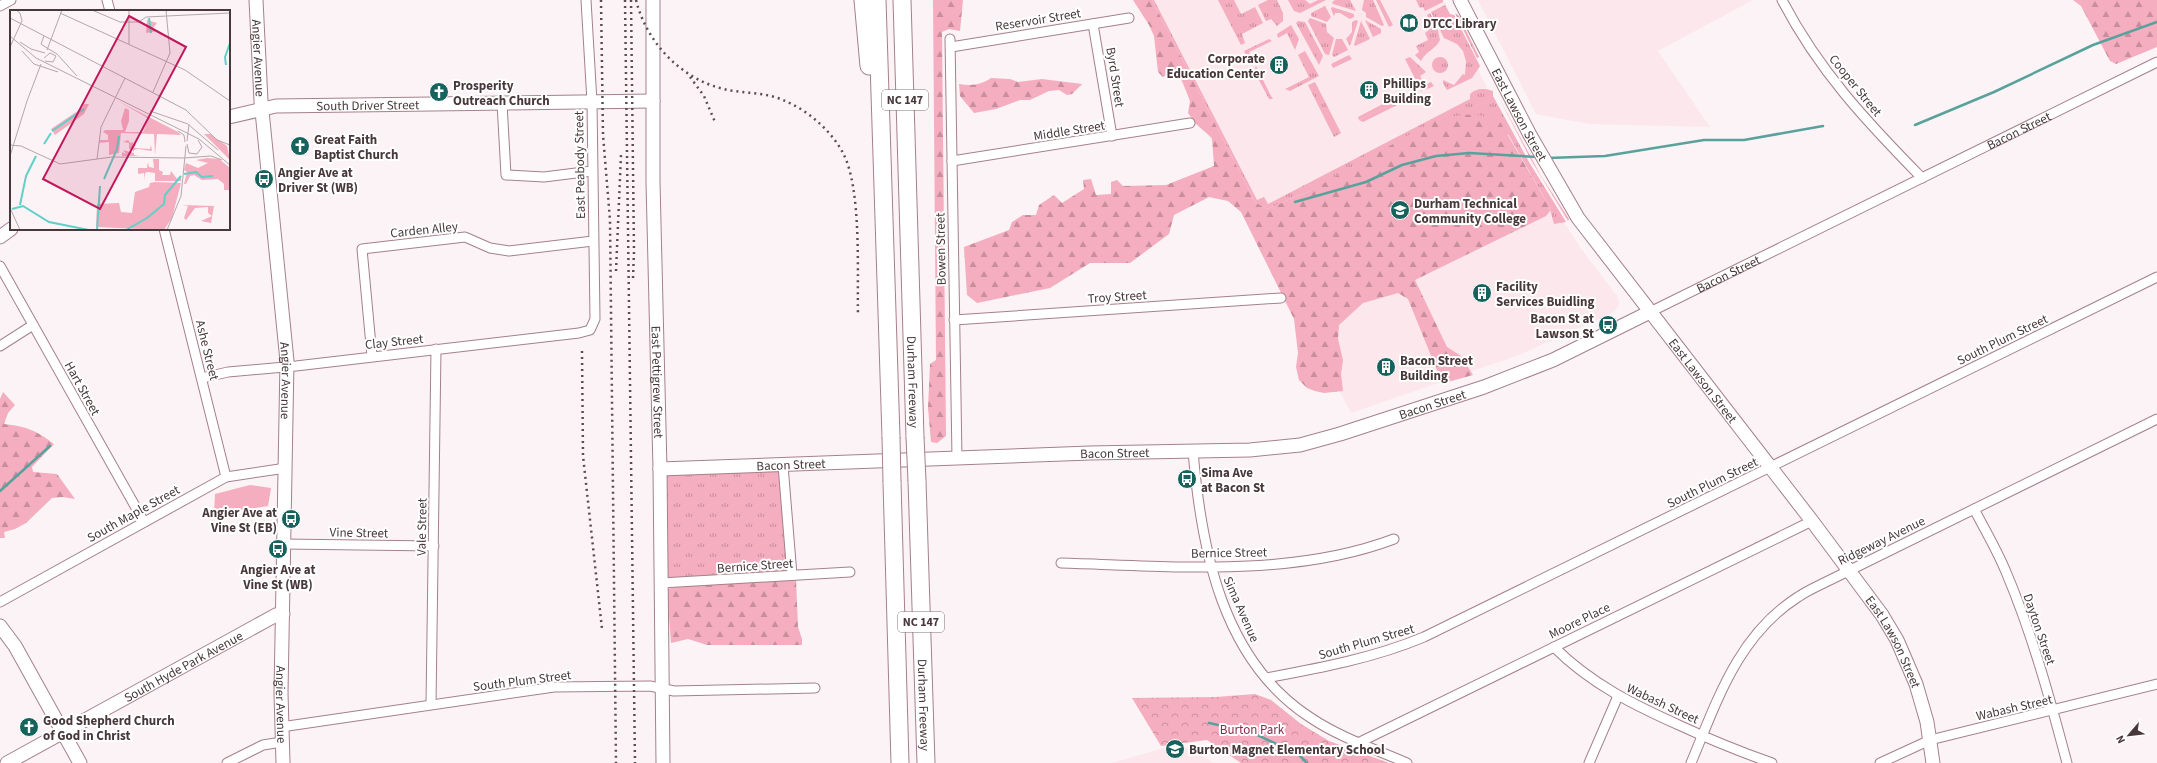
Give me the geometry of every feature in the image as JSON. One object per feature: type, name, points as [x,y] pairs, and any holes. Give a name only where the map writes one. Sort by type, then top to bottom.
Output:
[{"type":"highway","points":[[863,0],[882,176]]},
{"type":"highway","name":"Durham Freeway","points":[[877,0],[900,763]]},
{"type":"highway","name":"Durham Freeway","points":[[902,0],[926,763]]},
{"type":"highway","points":[[908,200],[914,0]]},
{"type":"street","points":[[0,6],[11,0]]},
{"type":"street","points":[[107,0],[110,10]]},
{"type":"street","name":"Angier Avenue","points":[[256,0],[262,108],[284,316],[287,367],[281,727],[283,763]]},
{"type":"street","name":"East Peabody Street","points":[[586,0],[592,102],[594,319],[590,330]]},
{"type":"street","name":"East Pettigrew Street","points":[[652,0],[660,469],[663,763]]},
{"type":"street","name":"East Lawson Street","points":[[1460,0],[1548,169],[1578,218],[1812,521],[1882,615],[1897,640],[1916,684],[1930,740],[1933,763]]},
{"type":"street","name":"Cooper Street","points":[[1782,0],[1812,50],[1838,87],[1863,117],[1922,178]]},
{"type":"street","name":"Reservoir Street","points":[[950,43],[1129,18]]},
{"type":"street","name":"Byrd Street","points":[[1093,24],[1112,136]]},
{"type":"street","name":"Bowen Street","points":[[950,43],[957,458]]},
{"type":"street","name":"Bacon Street","points":[[660,469],[1270,448],[1310,443],[1478,389],[1554,360],[2157,62]]},
{"type":"street","name":"South Driver Street","points":[[230,117],[262,108],[276,106],[653,101]]},
{"type":"street","points":[[502,103],[506,175],[544,177],[592,171]]},
{"type":"street","name":"Middle Street","points":[[952,161],[1190,123]]},
{"type":"street","points":[[0,236],[10,230]]},
{"type":"street","name":"Ashe Street","points":[[164,230],[226,477]]},
{"type":"street","name":"Carden Alley","points":[[372,356],[362,249],[465,238],[490,248],[509,251],[593,241]]},
{"type":"street","name":"Hart Street","points":[[0,266],[144,522]]},
{"type":"street","name":"South Plum Street","points":[[1266,678],[1330,666],[1389,650],[1418,640],[2157,277]]},
{"type":"street","name":"Troy Street","points":[[954,320],[1281,298]]},
{"type":"street","points":[[0,346],[33,325]]},
{"type":"street","name":"Clay Street","points":[[202,378],[228,372],[287,367],[580,333],[590,330]]},
{"type":"street","name":"Vale Street","points":[[431,704],[436,349]]},
{"type":"street","name":"Ridgeway Avenue","points":[[1692,763],[1723,685],[1734,664],[1758,631],[1798,596],[2157,419]]},
{"type":"street","name":"Sima Avenue","points":[[1193,451],[1199,517],[1211,566],[1225,608],[1241,642],[1266,678],[1286,698],[1310,718],[1358,743],[1407,763]]},
{"type":"street","points":[[783,465],[792,575]]},
{"type":"street","name":"South Maple Street","points":[[0,602],[226,477],[286,468]]},
{"type":"street","name":"Dayton Street","points":[[1974,509],[2005,570],[2016,597],[2053,711],[2067,763]]},
{"type":"street","name":"Moore Place","points":[[1358,743],[1812,521]]},
{"type":"street","name":"Bernice Street","points":[[1061,564],[1211,566],[1262,565],[1316,561],[1355,552],[1394,539]]},
{"type":"street","name":"Vine Street","points":[[284,544],[434,546]]},
{"type":"street","name":"Bernice Street","points":[[661,583],[850,572]]},
{"type":"street","name":"South Hyde Park Avenue","points":[[6,763],[276,615],[283,614]]},
{"type":"street","points":[[0,626],[15,646],[80,763]]},
{"type":"street","name":"Wabash Street","points":[[1554,647],[1587,676],[1618,696],[1702,736],[1772,763]]},
{"type":"street","name":"Wabash Street","points":[[1880,763],[1930,740],[2053,711],[2157,684]]},
{"type":"street","name":"South Plum Street","points":[[281,727],[554,687],[650,686],[674,691],[815,688]]},
{"type":"street","points":[[1589,763],[1618,696]]},
{"type":"street","points":[[227,763],[264,745],[282,742]]},
{"type":"shaded area","name":"Durham Technical Community College","points":[[1139,0],[1443,0],[1508,129],[1544,192],[1582,250],[1617,296],[1619,302],[1618,308],[1610,314],[1519,355],[1351,413]]},
{"type":"shaded area","points":[[1478,0],[1753,0],[1658,51],[1710,127],[1589,124],[1536,114]]},
{"type":"shaded area","name":"Burton Magnet Elementary School","points":[[1178,744],[1200,754],[1213,763],[1112,763]]},
{"type":"green space","points":[[933,0],[963,0],[960,31],[949,29],[942,32],[946,436],[937,443],[931,442],[928,408],[930,364],[936,360]]},
{"type":"green space","points":[[1133,0],[1152,0],[1255,202],[1267,209],[1310,191],[1439,118],[1474,114],[1499,120],[1549,206],[1550,211],[1546,216],[1415,280],[1447,347],[1461,356],[1473,375],[1444,383],[1436,368],[1408,299],[1398,293],[1363,303],[1339,325],[1338,339],[1343,360],[1341,374],[1343,391],[1324,393],[1307,388],[1299,380],[1296,367],[1298,353],[1294,319],[1241,212],[1228,201],[1209,197],[1174,215],[1169,234],[1130,263],[1090,263],[1050,288],[977,303],[967,295],[964,247],[1009,230],[1012,222],[1023,215],[1036,215],[1039,205],[1054,195],[1062,203],[1084,189],[1083,180],[1091,179],[1096,195],[1111,194],[1111,182],[1117,180],[1123,186],[1166,185],[1214,166],[1212,138],[1196,124],[1188,113],[1190,101],[1179,73],[1170,73],[1163,77],[1158,72],[1154,36],[1149,25]]},
{"type":"green space","points":[[1152,0],[1154,0],[1257,200],[1264,197],[1268,204],[1470,99],[1470,94],[1475,91],[1487,89],[1493,91],[1493,96],[1529,162],[1566,222],[1554,224],[1549,206],[1508,134],[1310,191],[1267,209],[1255,202]]},
{"type":"green space","points":[[1218,0],[1234,0],[1241,14],[1255,7],[1263,23],[1242,34],[1245,43],[1241,45]]},
{"type":"green space","points":[[1268,0],[1277,0],[1283,13],[1283,21],[1277,26],[1271,19],[1266,21],[1258,5]]},
{"type":"green space","points":[[1288,0],[1305,0],[1310,4],[1318,0],[1326,0],[1300,13],[1294,11]]},
{"type":"green space","points":[[1335,0],[1350,0],[1356,11],[1333,4],[1332,2]]},
{"type":"green space","points":[[1364,0],[1373,0],[1384,25],[1382,26],[1366,17],[1366,13],[1362,10]]},
{"type":"green space","points":[[1376,0],[1380,0],[1393,25],[1389,27]]},
{"type":"green space","points":[[1416,0],[1443,0],[1443,2],[1425,11],[1423,7],[1420,8]]},
{"type":"green space","points":[[2073,0],[2157,0],[2157,47],[2116,64],[2110,61],[2081,6]]},
{"type":"green space","points":[[1445,5],[1450,14],[1454,15],[1480,66],[1472,78],[1447,90],[1443,80],[1454,85],[1463,74],[1465,75],[1466,61],[1463,51],[1457,44],[1444,38],[1431,12]]},
{"type":"green space","points":[[1325,6],[1331,17],[1327,22],[1311,16],[1311,13]]},
{"type":"green space","points":[[1332,7],[1354,14],[1354,17],[1350,19],[1340,13],[1335,13],[1334,16],[1331,9]]},
{"type":"green space","points":[[1430,13],[1436,25],[1434,26],[1438,30],[1440,40],[1421,61],[1415,55],[1419,52],[1416,46],[1428,40],[1425,33],[1429,30],[1425,22],[1429,20],[1427,15]]},
{"type":"green space","points":[[1455,13],[1459,16],[1479,57],[1477,58]]},
{"type":"green space","points":[[1310,18],[1326,24],[1327,32],[1334,38],[1329,55],[1325,54],[1308,21]]},
{"type":"green space","points":[[1356,20],[1358,21],[1350,46],[1346,39],[1352,32],[1352,22]]},
{"type":"green space","points":[[1365,20],[1381,29],[1381,33],[1373,37]]},
{"type":"green space","points":[[1298,21],[1305,22],[1323,56],[1319,65],[1296,23]]},
{"type":"green space","points":[[1361,21],[1370,39],[1355,46],[1354,45]]},
{"type":"green space","points":[[1291,25],[1299,39],[1295,50],[1287,33],[1278,38],[1277,34]]},
{"type":"green space","points":[[1269,39],[1272,41],[1249,52],[1253,61],[1250,63],[1244,51]]},
{"type":"green space","points":[[1336,39],[1342,39],[1348,50],[1334,57],[1332,55]]},
{"type":"green space","points":[[1305,51],[1319,76],[1290,91],[1285,89],[1309,77],[1298,55]]},
{"type":"green space","points":[[1349,55],[1352,59],[1333,68],[1331,64]]},
{"type":"green space","points":[[1410,57],[1426,72],[1420,76],[1425,85],[1431,82],[1434,86],[1425,90],[1424,88],[1422,89],[1422,92],[1405,59]]},
{"type":"green space","points":[[1440,57],[1447,62],[1448,65],[1443,72],[1440,73],[1433,68],[1432,65],[1437,58]]},
{"type":"green space","points":[[1256,66],[1273,99],[1269,99],[1254,71]]},
{"type":"green space","points":[[991,78],[1010,79],[1018,82],[1042,79],[1082,84],[1072,94],[1067,95],[1059,90],[1049,91],[1030,100],[1020,100],[996,109],[974,113],[960,96],[959,84],[976,84]]},
{"type":"green space","points":[[1315,82],[1341,133],[1334,137],[1308,85]]},
{"type":"green space","points":[[1497,94],[1541,176],[1569,219],[1568,221],[1531,160]]},
{"type":"green space","points":[[1400,95],[1402,99],[1359,120],[1358,117]]},
{"type":"green space","points":[[1402,99],[1401,103],[1363,122],[1359,120]]},
{"type":"green space","points":[[3,392],[15,405],[8,413],[4,424],[19,426],[31,430],[54,444],[32,467],[33,472],[57,474],[75,499],[63,497],[52,498],[26,523],[15,529],[4,532],[5,538],[0,538],[0,399]]},
{"type":"green space","points":[[780,468],[789,573],[663,581],[662,471]]},
{"type":"green space","points":[[250,485],[271,488],[268,506],[224,513],[214,513],[215,494]]},
{"type":"green space","points":[[796,579],[798,627],[802,639],[802,645],[707,645],[688,639],[671,643],[667,589],[685,585]]},
{"type":"green space","name":"Burton Park","points":[[1255,694],[1271,700],[1301,724],[1329,741],[1389,763],[1241,763],[1207,740],[1161,746],[1132,698],[1216,697]]},
{"type":"waterway","points":[[1915,125],[1994,92],[2093,45],[2157,22]]},
{"type":"waterway","points":[[1548,158],[1605,156],[1704,140],[1744,140],[1823,126]]},
{"type":"waterway","points":[[1295,202],[1366,182],[1402,165],[1436,156],[1469,153],[1537,157]]},
{"type":"waterway","points":[[0,491],[50,446]]},
{"type":"waterway","points":[[1209,723],[1251,732],[1298,754],[1307,763]]},
{"type":"railway","points":[[601,0],[603,135],[610,220],[616,763]]},
{"type":"railway","points":[[625,0],[635,763]]},
{"type":"railway","points":[[631,0],[633,278]]},
{"type":"railway","points":[[636,0],[641,15],[656,43],[678,66],[705,83],[733,91],[771,96],[793,105],[813,118],[837,143],[843,153],[849,169],[856,209],[858,316]]},
{"type":"railway","points":[[690,77],[704,96],[715,122]]},
{"type":"railway","points":[[616,271],[621,155]]},
{"type":"railway","points":[[582,351],[583,456],[602,629]]},
{"type":"place","name":"DTCC Library","points":[[1409,23]]},
{"type":"place","name":"Corporate Education Center","points":[[1279,65]]},
{"type":"place","name":"Phillips Building","points":[[1369,90]]},
{"type":"place","name":"Prosperity Outreach Church","points":[[439,92]]},
{"type":"place","name":"Great Faith Baptist Church","points":[[300,146]]},
{"type":"place","name":"Angier Ave at Driver St (WB)","points":[[264,179]]},
{"type":"place","name":"Durham Technical Community College","points":[[1400,210]]},
{"type":"place","name":"Facility Services Buidling","points":[[1482,293]]},
{"type":"place","name":"Bacon St at Lawson St","points":[[1608,325]]},
{"type":"place","name":"Bacon Street Building","points":[[1386,367]]},
{"type":"place","name":"Sima Ave at Bacon St","points":[[1187,479]]},
{"type":"place","name":"Angier Ave at Vine St (EB)","points":[[291,519]]},
{"type":"place","name":"Angier Ave at Vine St (WB)","points":[[278,549]]},
{"type":"place","name":"Good Shepherd Church of God in Christ","points":[[29,727]]},
{"type":"place","name":"Burton Magnet Elementary School","points":[[1175,749]]}]
